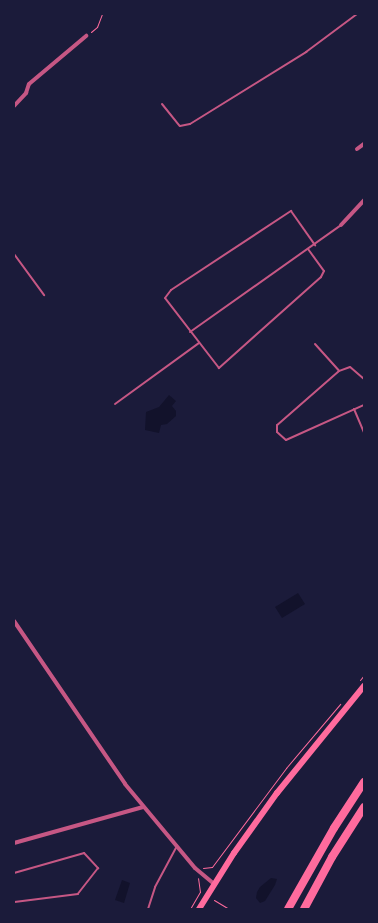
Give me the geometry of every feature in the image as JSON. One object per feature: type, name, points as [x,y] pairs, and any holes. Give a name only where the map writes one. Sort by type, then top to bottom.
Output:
[{"type":"highway","points":[[288,909],[334,828],[364,782]]},
{"type":"highway","points":[[304,909],[332,857],[364,808]]},
{"type":"main road","points":[[200,909],[234,853],[277,793],[364,686]]},
{"type":"street","points":[[14,106],[26,93],[29,84],[86,36]]},
{"type":"street","points":[[357,149],[364,144]]},
{"type":"street","points":[[341,225],[364,200]]},
{"type":"street","points":[[14,620],[125,784],[200,873],[214,884]]},
{"type":"street","points":[[14,843],[143,806]]},
{"type":"lane","points":[[162,104],[180,126],[190,124],[306,52],[357,14]]},
{"type":"lane","points":[[308,250],[324,271],[322,277],[219,368],[165,298],[171,290],[291,211],[315,245]]},
{"type":"lane","points":[[190,332],[341,225]]},
{"type":"lane","points":[[14,254],[44,295]]},
{"type":"lane","points":[[115,404],[199,343]]},
{"type":"lane","points":[[314,344],[339,371]]},
{"type":"lane","points":[[364,379],[350,367],[339,371],[277,425],[277,432],[286,440],[364,405]]},
{"type":"lane","points":[[354,409],[364,433]]},
{"type":"lane","points":[[148,909],[155,886],[177,846]]},
{"type":"lane","points":[[14,872],[84,853],[98,868],[78,894],[14,902]]},
{"type":"path","points":[[86,36],[97,27],[102,14]]},
{"type":"path","points":[[190,909],[200,892],[197,880],[200,873]]},
{"type":"path","points":[[208,896],[229,909]]},
{"type":"shaded area","points":[[169,395],[176,401],[172,406],[176,411],[176,416],[167,424],[161,425],[159,433],[145,430],[146,412],[159,407]]},
{"type":"shaded area","points":[[298,593],[305,604],[282,618],[275,607]]},
{"type":"shaded area","points":[[271,878],[277,879],[275,885],[265,901],[260,903],[256,898],[257,892]]},
{"type":"shaded area","points":[[122,880],[130,883],[124,903],[115,900]]}]
